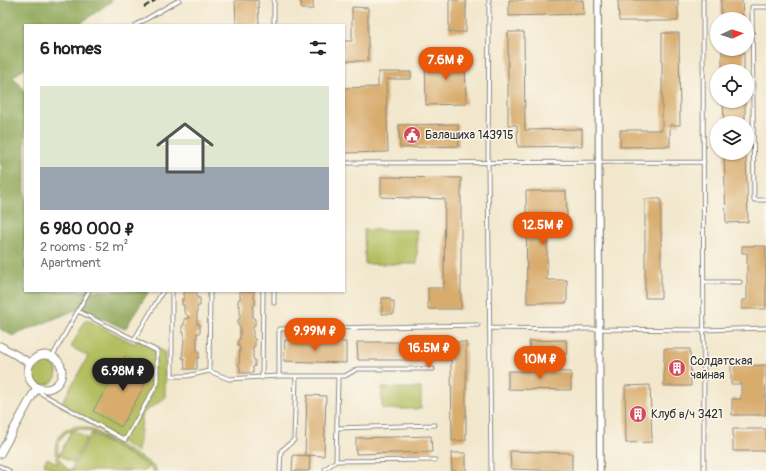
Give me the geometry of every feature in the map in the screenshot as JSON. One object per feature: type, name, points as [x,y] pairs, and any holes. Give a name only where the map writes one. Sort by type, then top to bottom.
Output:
[{"type":"street","points":[[598,0],[600,471]]},
{"type":"street","points":[[0,346],[30,363]]},
{"type":"street","points":[[44,355],[52,357],[59,362],[61,367],[62,373],[60,378],[53,387],[48,389],[36,388],[32,384],[28,374],[30,363],[39,356],[44,355]]},
{"type":"street","points":[[0,454],[36,388]]},
{"type":"lane","points":[[138,24],[179,0]]},
{"type":"lane","points":[[274,0],[274,24]]},
{"type":"lane","points":[[489,0],[488,163],[491,471]]},
{"type":"lane","points":[[704,0],[704,471]]},
{"type":"lane","points":[[766,6],[752,7],[754,200],[766,200]]},
{"type":"lane","points":[[345,163],[704,162]]},
{"type":"lane","points":[[704,282],[740,282]]},
{"type":"lane","points":[[52,357],[88,292]]},
{"type":"lane","points":[[134,340],[162,292]]},
{"type":"lane","points":[[172,292],[172,376],[188,376],[209,371],[229,379],[280,376],[345,376],[356,370],[433,369]]},
{"type":"lane","points":[[209,371],[210,292]]},
{"type":"lane","points":[[262,378],[263,292]]},
{"type":"lane","points":[[274,292],[274,303]]},
{"type":"lane","points":[[36,388],[125,440],[157,384],[157,351],[94,321],[78,311]]},
{"type":"lane","points":[[280,376],[279,329],[478,325]]},
{"type":"lane","points":[[489,328],[705,330],[766,328]]},
{"type":"lane","points":[[280,471],[281,451],[294,440],[296,376]]},
{"type":"lane","points":[[336,461],[338,376]]},
{"type":"lane","points":[[337,428],[434,425]]},
{"type":"lane","points":[[325,471],[325,469],[336,461],[435,460]]},
{"type":"lane","points":[[0,466],[9,471]]},
{"type":"green space","points":[[0,0],[113,0],[79,24],[24,24],[24,69],[13,77],[24,90],[24,292],[148,292],[125,329],[80,308],[13,336],[0,329],[0,176],[2,167],[0,163]]},
{"type":"green space","points":[[364,230],[417,230],[417,264],[365,264]]},
{"type":"green space","points":[[86,319],[135,344],[139,338],[165,352],[165,398],[143,413],[138,452],[60,406],[88,356],[71,347]]},
{"type":"green space","points":[[44,359],[53,363],[57,372],[53,381],[44,385],[35,381],[31,372],[35,363]]},
{"type":"green space","points":[[382,388],[421,388],[421,409],[382,409]]},
{"type":"green space","points":[[79,426],[91,429],[147,461],[157,471],[153,471],[145,463],[89,431],[79,429],[73,430],[87,438],[73,463],[59,455],[65,467],[71,471],[57,471],[44,464],[47,458],[58,464],[55,451],[56,444],[61,434],[72,427]],"holes":[[[72,430],[59,455],[58,443],[61,438]]]},
{"type":"green space","points":[[91,434],[148,465],[145,471],[71,470]]},
{"type":"building","points":[[235,0],[258,0],[259,24],[236,24]]},
{"type":"building","points":[[301,0],[313,0],[313,9],[301,9]]},
{"type":"building","points":[[449,0],[466,0],[466,32],[449,32]]},
{"type":"building","points":[[509,0],[583,0],[584,14],[509,16]]},
{"type":"building","points":[[618,0],[678,0],[678,21],[619,21]]},
{"type":"building","points":[[721,0],[742,0],[743,12],[721,12]]},
{"type":"building","points":[[352,7],[368,8],[368,61],[345,61],[345,41],[352,41]]},
{"type":"building","points":[[508,32],[524,32],[525,130],[582,129],[582,146],[518,147],[517,125],[508,125]]},
{"type":"building","points":[[662,33],[679,33],[680,125],[670,125],[670,146],[620,147],[620,130],[662,130]]},
{"type":"building","points":[[722,56],[744,56],[744,64],[722,64]]},
{"type":"building","points":[[465,57],[466,104],[426,105],[425,58]]},
{"type":"building","points":[[378,72],[411,72],[411,79],[386,79],[388,152],[345,153],[345,88],[378,87]]},
{"type":"building","points":[[723,108],[745,108],[745,116],[724,116]]},
{"type":"building","points":[[458,124],[459,146],[400,148],[399,125]]},
{"type":"building","points":[[724,160],[746,160],[748,222],[726,223]]},
{"type":"building","points":[[381,177],[461,178],[461,309],[428,309],[428,288],[444,288],[445,199],[381,197]]},
{"type":"building","points":[[526,191],[566,191],[567,217],[547,217],[547,280],[567,280],[567,303],[527,303]]},
{"type":"building","points":[[645,199],[661,199],[661,298],[645,298]]},
{"type":"building","points":[[742,246],[766,246],[766,309],[742,309],[742,300],[747,300],[747,253],[742,253]]},
{"type":"building","points":[[197,292],[197,298],[200,298],[200,306],[197,306],[197,324],[200,324],[200,333],[197,333],[197,351],[199,351],[199,358],[197,358],[197,369],[185,369],[184,358],[182,358],[184,332],[182,332],[182,326],[184,325],[184,319],[190,318],[184,312],[184,305],[182,305],[184,293]]},
{"type":"building","points":[[240,292],[254,292],[255,305],[253,306],[253,318],[255,319],[255,325],[253,326],[253,338],[255,339],[255,346],[253,347],[253,359],[255,360],[255,366],[253,367],[253,373],[240,373],[240,347],[238,346],[238,340],[240,339],[240,326],[238,326],[238,320],[240,319],[240,306],[238,306],[238,300],[240,299]]},
{"type":"building","points":[[382,298],[390,298],[390,301],[394,301],[394,314],[382,314]]},
{"type":"building","points":[[285,340],[346,342],[346,363],[284,361]]},
{"type":"building","points":[[566,340],[567,354],[530,355],[529,341]]},
{"type":"building","points":[[357,342],[466,342],[466,440],[452,441],[451,360],[358,360]]},
{"type":"building","name":"Солдатская чайная","points":[[664,349],[690,349],[691,386],[664,386]]},
{"type":"building","points":[[125,356],[152,372],[121,427],[93,411]]},
{"type":"building","points":[[731,359],[747,360],[747,366],[766,365],[766,415],[732,415],[732,399],[741,399],[741,384],[731,384]]},
{"type":"building","points":[[508,371],[571,372],[571,390],[508,389]]},
{"type":"building","name":"Клуб в/ч 3421","points":[[650,385],[652,442],[626,443],[625,386]]},
{"type":"building","points":[[307,395],[326,396],[324,456],[305,455]]},
{"type":"building","points":[[733,429],[766,429],[766,451],[733,451]]},
{"type":"building","points":[[431,436],[432,452],[356,454],[356,438]]},
{"type":"building","points":[[510,451],[572,453],[572,471],[511,469]]},
{"type":"building","points":[[451,453],[466,453],[466,471],[452,471]]},
{"type":"building","points":[[293,455],[310,456],[309,471],[292,471]]},
{"type":"railway","points":[[144,7],[156,0]]},
{"type":"place","name":"Балашиха 143915","points":[[412,135]]},
{"type":"place","name":"Солдатская чайная","points":[[677,368]]},
{"type":"place","name":"Клуб в/ч 3421","points":[[638,414]]}]
